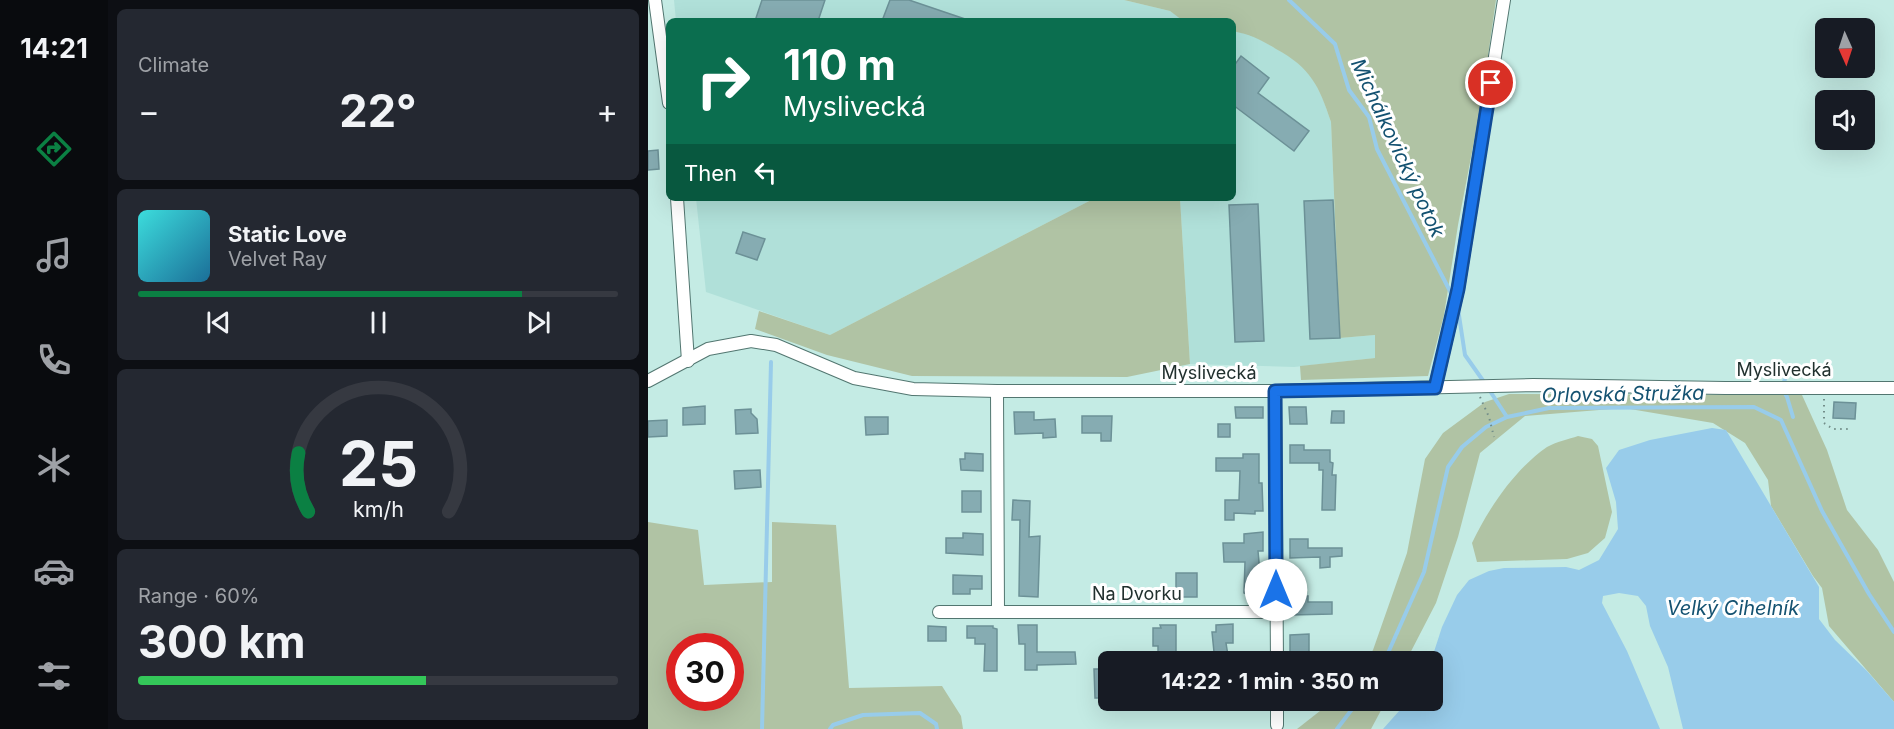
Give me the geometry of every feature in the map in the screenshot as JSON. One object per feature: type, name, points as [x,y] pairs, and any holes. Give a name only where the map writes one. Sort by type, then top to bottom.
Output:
[{"type":"street","points":[[655,0],[666,81]]},
{"type":"street","points":[[1435,388],[1458,289],[1504,0]]},
{"type":"street","points":[[677,201],[688,361]]},
{"type":"street","name":"Myslivecká","points":[[648,381],[708,349],[751,341],[776,345],[854,378],[913,389],[997,392],[1275,391],[1506,386],[1894,388]]},
{"type":"street","points":[[1275,391],[1277,651]]},
{"type":"street","points":[[997,392],[998,612]]},
{"type":"street","name":"Na Dvorku","points":[[939,612],[1276,612]]},
{"type":"street","points":[[1277,711],[1277,725]]},
{"type":"path","points":[[1473,387],[1489,417],[1494,437]]},
{"type":"path","points":[[1824,387],[1824,423],[1833,429],[1852,429]]},
{"type":"shaded area","points":[[674,0],[1124,0],[1170,11],[1180,18],[676,18]]},
{"type":"shaded area","points":[[1236,32],[1252,35],[1289,56],[1313,79],[1323,99],[1331,122],[1340,338],[1375,335],[1375,358],[1294,367],[1190,364],[1180,201],[1236,201]]},
{"type":"shaded area","points":[[696,201],[1089,201],[830,335],[706,292]]},
{"type":"green space","points":[[1124,0],[1496,0],[1481,105],[1458,225],[1444,315],[1428,376],[1301,380],[1300,366],[1375,358],[1375,335],[1340,338],[1331,122],[1318,88],[1306,71],[1288,56],[1260,40],[1236,32],[1236,18],[1179,18],[1170,11]]},
{"type":"green space","points":[[1089,201],[1180,201],[1190,364],[1127,377],[912,376],[827,355],[755,329],[759,311],[830,335]]},
{"type":"green space","points":[[1509,394],[1802,395],[1827,450],[1847,510],[1878,550],[1894,582],[1894,702],[1829,626],[1822,588],[1771,506],[1768,480],[1745,443],[1713,423],[1624,408],[1525,416],[1480,453],[1458,537],[1436,603],[1411,651],[1372,651],[1407,553],[1425,459],[1443,433],[1485,402]]},
{"type":"green space","points":[[1578,436],[1592,439],[1598,446],[1612,512],[1605,538],[1588,553],[1567,559],[1477,562],[1472,543],[1494,503],[1513,478],[1547,447]]},
{"type":"green space","points":[[648,522],[698,530],[704,585],[772,582],[772,522],[836,525],[849,688],[942,686],[961,716],[963,729],[648,729]]},
{"type":"green space","points":[[1320,711],[1381,711],[1371,729],[1297,729]]},
{"type":"water","name":"Velký Cihelník","points":[[1712,428],[1726,430],[1819,587],[1819,619],[1835,640],[1867,671],[1894,702],[1894,729],[1683,729],[1668,667],[1650,626],[1646,606],[1638,596],[1619,593],[1603,596],[1602,603],[1627,651],[1660,729],[1383,729],[1399,711],[1443,711],[1443,651],[1434,651],[1442,627],[1457,595],[1469,580],[1489,571],[1504,568],[1566,567],[1579,570],[1599,560],[1618,529],[1616,502],[1606,468],[1619,450],[1650,440]]},
{"type":"building","points":[[762,0],[825,0],[819,18],[756,18]]},
{"type":"building","points":[[890,0],[909,0],[962,18],[883,18]]},
{"type":"building","points":[[1241,56],[1269,78],[1258,93],[1309,131],[1294,151],[1236,107],[1236,63]]},
{"type":"building","points":[[658,150],[659,169],[648,170],[648,151]]},
{"type":"building","points":[[1333,200],[1340,338],[1310,339],[1304,201]]},
{"type":"building","points":[[1258,204],[1264,341],[1235,342],[1229,205]]},
{"type":"building","points":[[743,232],[765,239],[757,260],[736,253]]},
{"type":"building","points":[[1834,402],[1856,403],[1855,419],[1833,418]]},
{"type":"building","points":[[705,406],[705,424],[683,425],[683,408]]},
{"type":"building","points":[[1235,407],[1263,407],[1263,418],[1236,418]]},
{"type":"building","points":[[1289,407],[1306,407],[1307,424],[1290,424]]},
{"type":"building","points":[[751,409],[751,413],[757,419],[758,433],[736,434],[735,410]]},
{"type":"building","points":[[1332,411],[1344,411],[1344,423],[1331,423]]},
{"type":"building","points":[[1014,412],[1034,412],[1034,420],[1055,419],[1056,437],[1043,438],[1043,433],[1015,434]]},
{"type":"building","points":[[1082,416],[1112,416],[1111,441],[1101,441],[1101,433],[1082,433]]},
{"type":"building","points":[[865,417],[888,417],[888,434],[866,435]]},
{"type":"building","points":[[667,420],[667,436],[648,437],[648,421]]},
{"type":"building","points":[[1218,424],[1230,424],[1230,437],[1218,437]]},
{"type":"building","points":[[1290,445],[1304,445],[1304,450],[1330,450],[1330,462],[1333,463],[1332,475],[1336,475],[1335,510],[1322,510],[1323,470],[1319,470],[1319,463],[1290,463]]},
{"type":"building","points":[[965,453],[983,454],[983,471],[961,470],[960,459],[965,459]]},
{"type":"building","points":[[1243,454],[1259,454],[1259,483],[1262,483],[1263,511],[1255,511],[1255,514],[1234,513],[1234,520],[1225,520],[1225,500],[1239,500],[1240,471],[1216,471],[1216,458],[1243,458]]},
{"type":"building","points":[[760,470],[761,487],[735,489],[734,471]]},
{"type":"building","points":[[962,491],[981,491],[981,512],[962,512]]},
{"type":"building","points":[[1013,500],[1030,501],[1029,537],[1040,536],[1038,597],[1019,596],[1020,520],[1012,520]]},
{"type":"building","points":[[1263,532],[1263,551],[1258,551],[1260,573],[1263,573],[1263,598],[1248,597],[1248,594],[1244,593],[1245,562],[1224,562],[1223,543],[1244,543],[1244,534]]},
{"type":"building","points":[[963,533],[983,534],[983,555],[946,553],[946,538],[963,538]]},
{"type":"building","points":[[1290,539],[1308,539],[1308,548],[1342,548],[1342,556],[1330,557],[1330,567],[1320,568],[1320,557],[1290,558]]},
{"type":"building","points":[[1176,573],[1197,573],[1197,597],[1176,597]]},
{"type":"building","points":[[953,575],[982,576],[982,589],[970,589],[970,594],[953,594]]},
{"type":"building","points":[[1291,596],[1308,596],[1308,602],[1332,602],[1332,614],[1291,615]]},
{"type":"building","points":[[1233,624],[1233,643],[1226,643],[1227,651],[1214,651],[1212,632],[1216,632],[1216,625]]},
{"type":"building","points":[[1018,625],[1037,625],[1037,652],[1075,652],[1076,664],[1037,665],[1037,670],[1025,670],[1025,644],[1019,644]]},
{"type":"building","points":[[1160,625],[1176,625],[1176,651],[1158,651],[1158,646],[1153,646],[1153,628],[1161,628]]},
{"type":"building","points":[[928,626],[946,627],[946,641],[928,641]]},
{"type":"building","points":[[967,626],[993,626],[997,629],[997,671],[984,671],[985,644],[975,644],[975,638],[967,638]]},
{"type":"building","points":[[1309,634],[1309,651],[1290,651],[1290,635]]},
{"type":"building","points":[[1094,669],[1098,669],[1098,698],[1095,698]]},
{"type":"waterway","name":"Michálkovický potok","points":[[1289,0],[1335,44],[1349,90],[1369,117],[1377,149],[1453,297]]},
{"type":"waterway","name":"Michálkovický potok","points":[[1458,309],[1465,355],[1484,382]]},
{"type":"waterway","points":[[762,729],[771,362]]},
{"type":"waterway","name":"Michálkovický potok","points":[[1785,379],[1782,388],[1793,417]]},
{"type":"waterway","name":"Michálkovický potok","points":[[1488,388],[1507,417]]},
{"type":"waterway","name":"Orlovská Stružka","points":[[1389,651],[1424,572],[1448,467],[1462,447],[1486,427],[1507,417],[1549,408],[1754,407],[1781,420],[1822,511],[1869,594],[1894,632]]},
{"type":"waterway","name":"Orlovská Stružka","points":[[1337,729],[1351,711]]},
{"type":"waterway","name":"Orlovská Stružka","points":[[830,729],[833,725],[863,715],[920,713],[936,724],[937,729]]},
{"type":"route","points":[[1276,590],[1275,391],[1435,388],[1458,289],[1491,83]]}]
